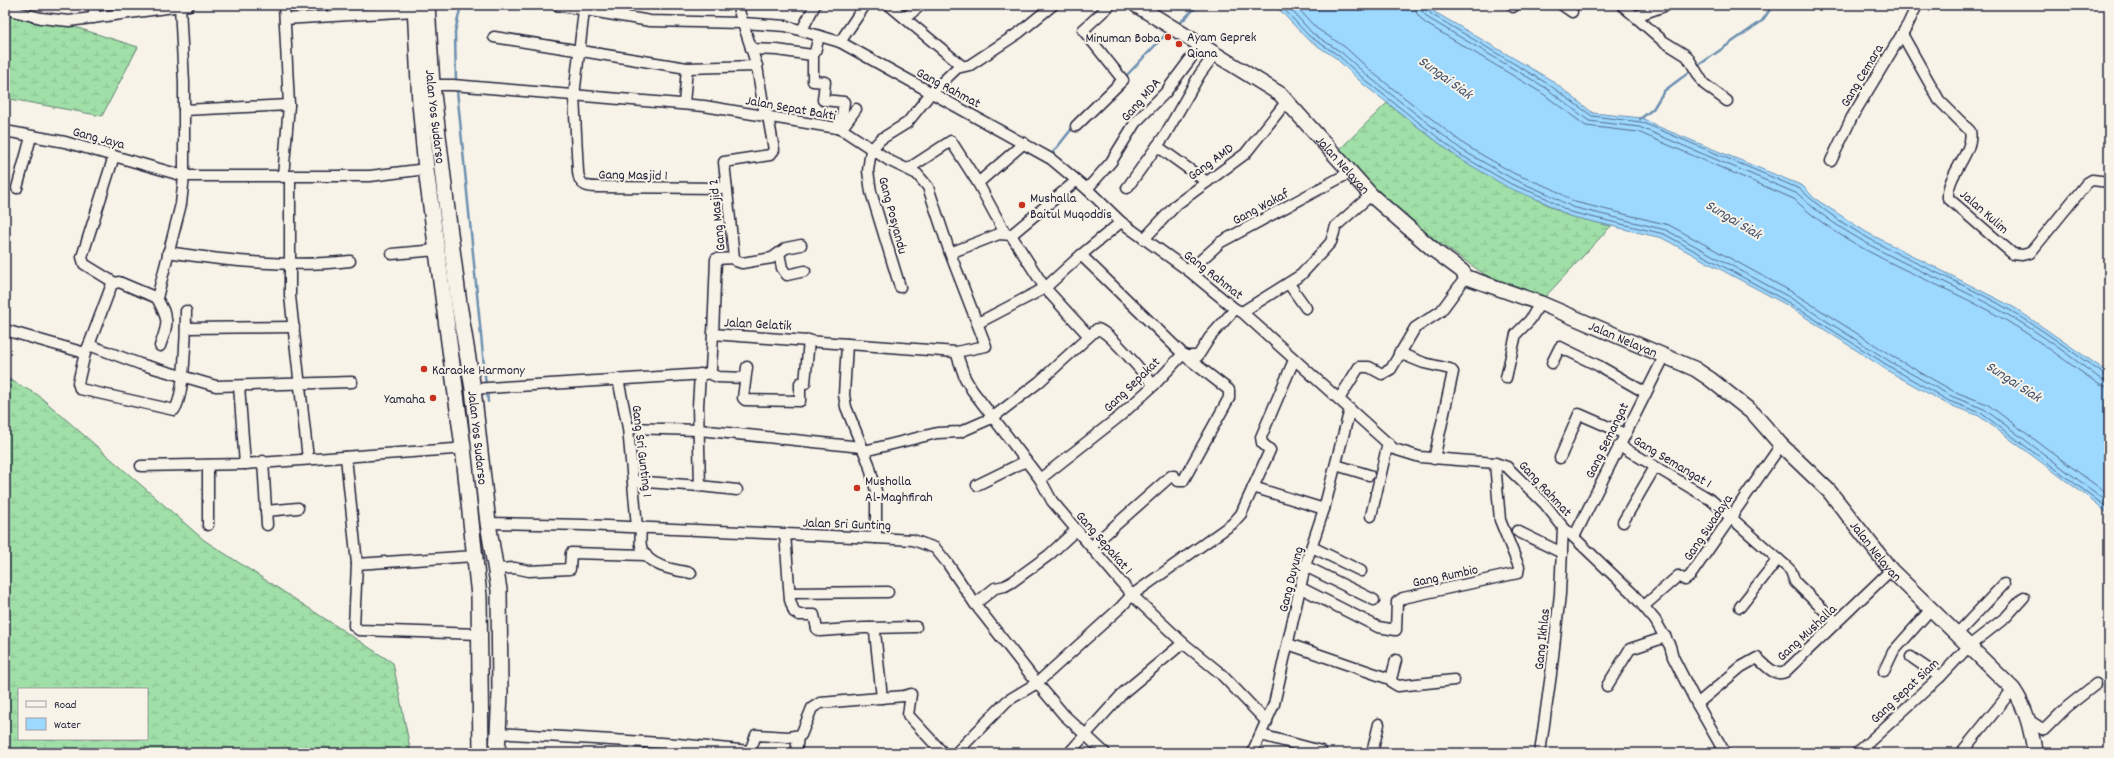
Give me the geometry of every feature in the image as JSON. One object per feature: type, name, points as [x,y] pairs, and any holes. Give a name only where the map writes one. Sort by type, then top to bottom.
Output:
[{"type":"main road","name":"Jalan Nelayan","points":[[1136,5],[1214,55],[1273,89],[1287,101],[1349,173],[1371,195],[1435,251],[1462,271],[1466,277],[1540,303],[1695,369],[1754,414],[1780,445],[1828,491],[1891,570],[2013,689],[2023,705],[2030,722],[2035,753]]},
{"type":"main road","name":"Jalan Yos Sudarso","points":[[419,7],[432,85],[459,304],[482,388],[488,523],[496,569],[500,693],[497,753]]},
{"type":"main road","name":"Jalan Yos Sudarso","points":[[419,7],[420,103],[426,169],[463,447],[479,596],[481,753]]},
{"type":"main road","points":[[444,307],[459,304]]},
{"type":"street","points":[[94,5],[94,18]]},
{"type":"street","points":[[5,9],[26,9],[41,18],[68,21],[185,5],[184,176],[181,204],[157,298],[167,318],[167,326],[160,346]]},
{"type":"street","points":[[284,5],[289,105],[287,177],[290,296],[308,459]]},
{"type":"street","name":"Gang Rahmat","points":[[556,5],[650,21],[742,23],[786,26],[802,30],[840,42],[1051,159],[1087,189],[1121,222],[1188,271],[1238,311],[1388,443],[1401,452],[1434,459],[1495,462],[1507,467],[1544,504],[1563,527],[1644,606],[1655,620],[1666,637],[1673,657],[1697,704],[1725,753]]},
{"type":"street","points":[[623,5],[623,16]]},
{"type":"street","points":[[737,5],[757,66],[764,110],[768,116]]},
{"type":"street","points":[[802,30],[815,5]]},
{"type":"street","points":[[840,42],[865,5]]},
{"type":"street","points":[[889,5],[962,66]]},
{"type":"street","points":[[905,18],[921,5]]},
{"type":"street","points":[[871,150],[881,139],[907,123],[952,72],[962,66],[970,65],[1020,32],[1053,5]]},
{"type":"street","points":[[1076,126],[1123,80],[1083,30],[1110,5]]},
{"type":"street","points":[[1562,5],[1572,12]]},
{"type":"street","points":[[1622,5],[1662,41],[1687,56],[1704,84],[1727,101]]},
{"type":"street","points":[[1636,16],[1667,5]]},
{"type":"street","name":"Gang Cemara","points":[[1831,161],[1852,117],[1902,34],[1917,5]]},
{"type":"street","points":[[284,19],[419,7]]},
{"type":"street","points":[[574,96],[584,10]]},
{"type":"street","name":"Jalan Kulim","points":[[1902,34],[1922,73],[1939,100],[1970,131],[1971,136],[1966,149],[1947,189],[1948,198],[2013,254],[2022,255],[2030,253],[2087,183],[2092,180],[2109,182]]},
{"type":"street","points":[[819,36],[813,54],[813,81],[825,82],[823,100],[844,102],[839,129]]},
{"type":"street","points":[[494,37],[566,47],[580,51],[687,68],[757,66]]},
{"type":"street","name":"Gang MDA","points":[[1087,189],[1111,162],[1143,113],[1165,93],[1200,46]]},
{"type":"street","points":[[751,49],[777,50],[808,56],[813,54]]},
{"type":"street","points":[[1127,188],[1166,135],[1200,74],[1214,55]]},
{"type":"street","points":[[684,104],[687,68]]},
{"type":"street","name":"Jalan Sepat Bakti","points":[[432,85],[453,85],[684,104],[768,116],[839,129],[871,150],[917,174],[928,187],[950,253],[986,346],[956,352]]},
{"type":"street","name":"Gang Masjid 1","points":[[574,96],[578,178],[584,186],[726,188]]},
{"type":"street","name":"Gang AMD","points":[[1144,239],[1177,204],[1245,154],[1287,101]]},
{"type":"street","points":[[184,110],[289,105]]},
{"type":"street","points":[[839,129],[856,109]]},
{"type":"street","name":"Gang Masjid 2","points":[[713,334],[716,259],[734,258],[724,162],[770,155],[773,152],[768,116]]},
{"type":"street","name":"Gang Jaya","points":[[5,131],[31,137],[65,142],[184,176],[370,176],[426,169]]},
{"type":"street","points":[[17,188],[31,137]]},
{"type":"street","points":[[908,169],[951,141],[1008,234],[1045,288],[1089,336]]},
{"type":"street","points":[[978,183],[1024,143]]},
{"type":"street","points":[[1157,146],[1207,182]]},
{"type":"street","name":"Gang Posyandu","points":[[871,150],[868,171],[872,192],[900,287]]},
{"type":"street","points":[[114,156],[82,257],[84,264],[115,283],[119,282],[157,298]]},
{"type":"street","name":"Gang Wakaf","points":[[1188,271],[1221,242],[1349,173]]},
{"type":"street","points":[[950,253],[1008,234],[1076,181]]},
{"type":"street","name":"Gang Sepakat","points":[[1040,479],[1120,416],[1184,355],[1198,356],[1210,336],[1238,311],[1289,284],[1301,275],[1331,242],[1336,226],[1371,195]]},
{"type":"street","points":[[978,323],[1045,288],[1081,255],[1121,222]]},
{"type":"street","points":[[734,258],[736,262],[742,263],[772,258],[786,248],[801,245]]},
{"type":"street","points":[[392,254],[436,250]]},
{"type":"street","points":[[168,252],[217,259],[290,263],[319,264],[350,261]]},
{"type":"street","points":[[779,253],[782,268],[787,275],[805,271]]},
{"type":"street","points":[[1081,255],[1184,355],[1229,390],[1229,398],[1183,481],[1178,481],[1174,476],[1171,476],[1092,546]]},
{"type":"street","points":[[1339,399],[1359,367],[1369,367],[1382,374],[1387,373],[1415,328],[1441,311],[1466,277]]},
{"type":"street","points":[[115,283],[112,284],[87,349],[78,387],[90,393],[174,410],[182,377],[186,311]]},
{"type":"street","points":[[1289,284],[1306,308]]},
{"type":"street","points":[[1506,378],[1516,334],[1530,320],[1540,303]]},
{"type":"street","points":[[186,328],[294,327]]},
{"type":"street","points":[[5,330],[87,349],[216,386],[352,382]]},
{"type":"street","points":[[628,428],[699,430],[862,449],[937,433],[960,432],[992,418],[1039,382],[1097,330],[1102,330],[1112,339],[1154,385]]},
{"type":"street","name":"Jalan Gelatik","points":[[700,486],[699,430],[704,373],[711,369],[713,334],[956,352]]},
{"type":"street","points":[[747,367],[743,391],[743,398],[745,400],[800,401],[800,383],[806,382],[809,340]]},
{"type":"street","points":[[847,344],[844,395],[846,407],[876,491],[876,538]]},
{"type":"street","points":[[1552,363],[1560,347],[1599,366],[1646,393]]},
{"type":"street","name":"Gang Sepakat 1","points":[[956,352],[965,378],[992,418],[1040,479],[1052,501],[1076,530],[1092,546],[1132,595],[1183,643],[1236,688],[1267,722]]},
{"type":"street","points":[[1399,353],[1424,363],[1450,369],[1453,372],[1434,459]]},
{"type":"street","name":"Gang Semangat","points":[[1574,537],[1664,357]]},
{"type":"street","points":[[956,753],[1007,701],[1037,683],[1121,607],[1132,595],[1151,583],[1232,524],[1241,514],[1270,450],[1262,443],[1261,437],[1294,360]]},
{"type":"street","points":[[482,388],[704,373],[718,377],[745,378]]},
{"type":"street","name":"Gang Sri Gunting 1","points":[[618,379],[628,428],[641,545],[646,555]]},
{"type":"street","points":[[239,386],[245,464]]},
{"type":"street","name":"Gang Duyung","points":[[1252,753],[1274,704],[1305,566],[1324,509],[1350,409]]},
{"type":"street","points":[[1560,458],[1579,414],[1625,434]]},
{"type":"street","points":[[1371,516],[1388,443]]},
{"type":"street","name":"Gang Semangat 1","points":[[1619,445],[1711,500],[1778,559],[1791,572],[1795,582],[1836,622]]},
{"type":"street","name":"Gang Swadaya","points":[[1644,606],[1678,576],[1685,580],[1688,578],[1780,445]]},
{"type":"street","points":[[141,466],[245,464],[263,461],[346,458],[463,447]]},
{"type":"street","points":[[346,458],[357,564],[354,626],[359,630],[479,634]]},
{"type":"street","points":[[263,461],[267,525]]},
{"type":"street","points":[[976,485],[1026,462]]},
{"type":"street","name":"Gang Rumbio","points":[[1301,588],[1378,627],[1396,630],[1397,602],[1403,598],[1518,573],[1519,567],[1500,520],[1495,462]]},
{"type":"street","points":[[208,464],[208,525]]},
{"type":"street","points":[[1336,464],[1368,475]]},
{"type":"street","points":[[1624,522],[1655,467]]},
{"type":"street","points":[[633,481],[737,490]]},
{"type":"street","points":[[1253,488],[1324,509]]},
{"type":"street","points":[[266,510],[298,508]]},
{"type":"street","name":"Jalan Sri Gunting","points":[[488,523],[639,527],[912,540],[934,548],[956,575],[975,604],[1037,683],[1064,715],[1105,753]]},
{"type":"street","name":"Gang Ikhlas","points":[[1540,753],[1552,674],[1560,594],[1563,527]]},
{"type":"street","points":[[975,604],[996,588],[1005,586],[1012,582],[1049,555],[1076,530]]},
{"type":"street","points":[[1517,531],[1562,553]]},
{"type":"street","points":[[785,534],[790,593],[794,612],[799,615],[814,615],[818,631],[916,627]]},
{"type":"street","points":[[1312,547],[1361,571]]},
{"type":"street","points":[[496,569],[515,568],[529,571],[570,569],[571,552],[646,555],[660,566],[691,574]]},
{"type":"street","points":[[357,564],[474,556]]},
{"type":"street","points":[[1740,607],[1778,559]]},
{"type":"street","points":[[1305,566],[1374,600]]},
{"type":"street","name":"Gang Mushalla","points":[[1697,704],[1741,667],[1757,658],[1773,672],[1781,674],[1785,672],[1891,570]]},
{"type":"street","points":[[1957,634],[2004,584]]},
{"type":"street","points":[[790,593],[888,592]]},
{"type":"street","name":"Gang Sepat Siam","points":[[1857,753],[1940,677],[1969,646],[2006,617],[2024,597]]},
{"type":"street","points":[[1884,671],[1893,652],[1931,609]]},
{"type":"street","points":[[870,628],[875,632],[882,698]]},
{"type":"street","points":[[1607,686],[1630,649],[1666,637]]},
{"type":"street","points":[[1068,753],[1124,692],[1183,643]]},
{"type":"street","points":[[1288,644],[1391,679],[1393,683],[1398,686],[1454,680]]},
{"type":"street","points":[[1911,657],[1940,677]]},
{"type":"street","points":[[1391,679],[1396,660]]},
{"type":"street","points":[[2030,722],[2044,730],[2067,707],[2096,684]]},
{"type":"street","points":[[1961,753],[2013,689]]},
{"type":"street","points":[[796,753],[798,736],[801,735],[812,708],[820,703],[911,694],[908,715],[943,753]]},
{"type":"street","points":[[1372,753],[1379,724]]},
{"type":"street","points":[[497,733],[677,744],[750,751],[756,735],[798,736]]},
{"type":"street","points":[[1260,735],[1321,751]]},
{"type":"green space","points":[[5,5],[138,47],[102,116],[5,98]]},
{"type":"green space","points":[[1387,103],[1457,157],[1569,216],[1611,226],[1544,298],[1487,276],[1415,226],[1337,152]]},
{"type":"green space","points":[[5,377],[38,395],[204,540],[393,663],[411,753],[5,753]]},
{"type":"water","name":"Sungai Siak","points":[[1275,5],[1429,5],[1433,11],[1551,80],[1593,113],[1642,118],[1659,127],[1803,186],[1814,198],[1866,232],[2015,308],[2109,373],[2109,515],[2096,503],[1979,416],[1947,404],[1890,372],[1785,304],[1662,238],[1569,216],[1544,202],[1509,188],[1457,157],[1363,84],[1336,58],[1307,39]]},
{"type":"waterway","points":[[456,82],[455,32],[461,5]]},
{"type":"waterway","points":[[1181,22],[1198,5]]},
{"type":"waterway","points":[[1696,67],[1762,21],[1773,5]]},
{"type":"waterway","points":[[1125,77],[1168,32]]},
{"type":"waterway","points":[[1640,119],[1653,109],[1664,91],[1692,70]]},
{"type":"waterway","points":[[457,90],[486,386]]},
{"type":"waterway","points":[[1051,155],[1074,126]]},
{"type":"waterway","points":[[487,391],[488,402]]},
{"type":"place","name":"Minuman Boba","points":[[1168,37]]},
{"type":"place","name":"Ayam Geprek Qiana","points":[[1179,44]]},
{"type":"place","name":"Mushalla Baitul Muqoddis","points":[[1022,205]]},
{"type":"place","name":"Karaoke Harmony","points":[[424,369]]},
{"type":"place","name":"Yamaha","points":[[433,398]]},
{"type":"place","name":"Musholla Al-Maghfirah","points":[[857,488]]}]
